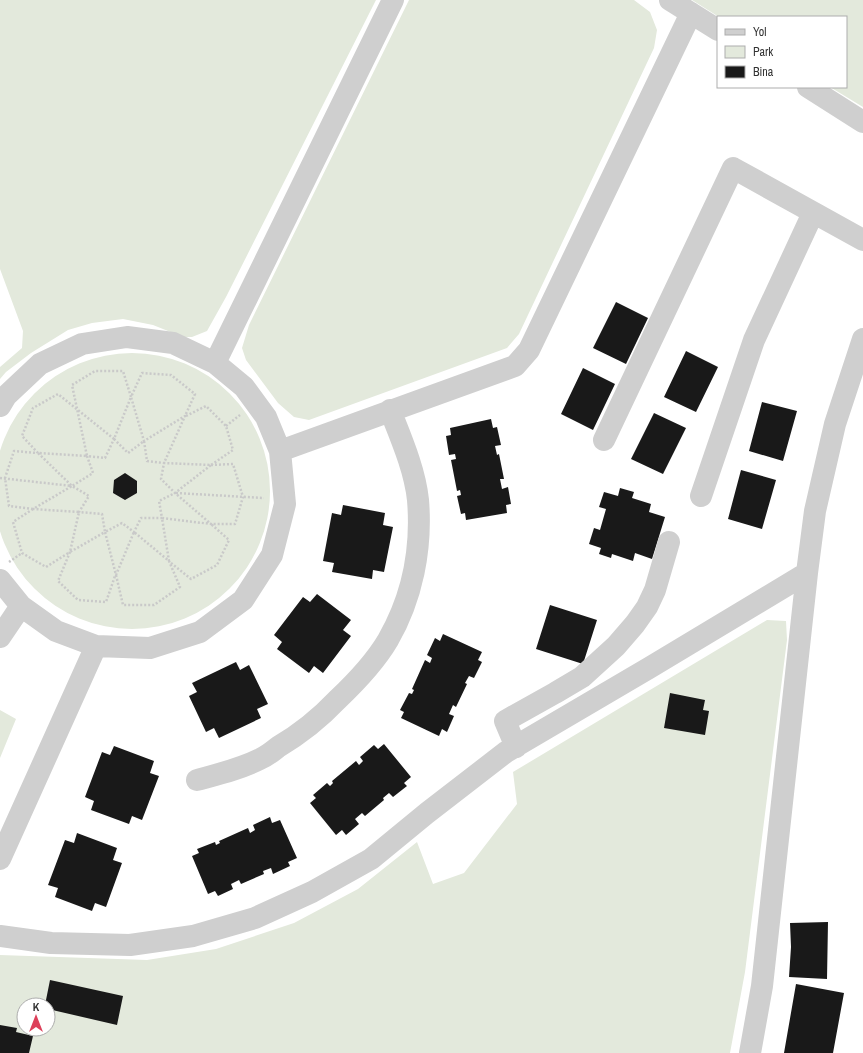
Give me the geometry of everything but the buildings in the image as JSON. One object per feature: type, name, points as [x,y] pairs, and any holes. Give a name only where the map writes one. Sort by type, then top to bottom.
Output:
[{"type":"street","points":[[215,363],[393,0]]},
{"type":"street","points":[[670,0],[717,29]]},
{"type":"street","points":[[280,451],[515,366],[529,350],[690,13]]},
{"type":"street","points":[[810,88],[863,122]]},
{"type":"street","points":[[604,440],[733,168],[863,240]]},
{"type":"street","points":[[701,496],[754,340],[813,212]]},
{"type":"street","points":[[0,406],[6,396],[40,364],[82,344],[127,337],[173,343],[215,363],[244,387],[266,417],[280,451],[285,500],[272,556],[243,600],[200,632],[150,648],[96,646],[56,631],[21,606],[0,580]]},
{"type":"street","points":[[750,1053],[762,986],[815,511],[834,424],[863,339]]},
{"type":"street","points":[[197,780],[236,769],[261,758],[291,739],[322,715],[345,693],[366,670],[387,641],[403,610],[412,582],[417,554],[418,528],[418,499],[407,453],[390,410]]},
{"type":"street","points":[[516,747],[505,721],[555,694],[582,677],[616,646],[647,607],[655,590],[669,542]]},
{"type":"street","points":[[0,936],[51,943],[130,945],[193,936],[256,918],[312,892],[371,859],[427,813],[506,752],[807,573]]},
{"type":"street","points":[[0,637],[21,606]]},
{"type":"street","points":[[0,859],[96,646]]},
{"type":"path","points":[[131,397],[123,371],[95,371],[72,384],[77,409],[87,456],[93,473],[72,486],[33,509],[13,522],[22,553],[46,567],[70,552],[105,532],[122,523],[134,532],[169,561],[190,579],[217,565],[229,540],[211,524],[175,492],[161,479],[164,463],[185,416],[195,394],[171,375],[142,373],[131,397],[114,439],[105,458],[87,456],[38,453],[14,451],[5,478],[9,506],[33,509],[79,512],[102,514],[105,532],[116,575],[123,605],[154,605],[180,587],[169,561],[162,518],[159,501],[175,492],[211,465],[234,450],[226,426],[206,406],[185,416],[144,441],[128,453],[114,439],[77,409],[58,394],[34,408],[22,436],[38,453],[72,486],[89,496],[79,512],[70,552],[58,581],[78,600],[106,602],[116,575],[134,532],[141,518],[162,518],[211,524],[235,524],[243,497],[233,464],[211,465],[164,463],[147,461],[144,441],[131,397]]},
{"type":"path","points":[[0,478],[72,486]]},
{"type":"path","points":[[175,492],[285,500]]},
{"type":"green space","points":[[0,0],[376,0],[226,297],[207,331],[192,337],[183,337],[153,325],[123,319],[92,323],[68,330],[31,353],[6,372],[0,379],[0,367],[22,348],[23,331],[0,269]]},
{"type":"green space","points":[[409,0],[634,0],[650,12],[657,30],[654,48],[519,334],[507,348],[309,420],[294,417],[278,403],[246,360],[242,348],[249,325]]},
{"type":"green space","points":[[692,0],[863,0],[863,107],[832,88],[847,88],[847,16],[717,16]]},
{"type":"green space","points":[[132,353],[159,356],[185,364],[209,376],[229,394],[247,414],[264,451],[269,478],[269,504],[264,531],[247,568],[229,588],[209,606],[185,618],[159,626],[132,629],[105,626],[79,618],[55,606],[35,588],[17,568],[5,544],[-1,527],[-1,455],[5,438],[17,414],[35,394],[55,376],[79,364],[105,356]]},
{"type":"green space","points":[[767,620],[786,621],[787,640],[745,972],[730,1053],[0,1053],[0,955],[147,960],[216,949],[294,923],[358,889],[417,842],[433,884],[464,873],[517,804],[513,772]]},
{"type":"green space","points":[[0,710],[16,719],[0,758]]}]
